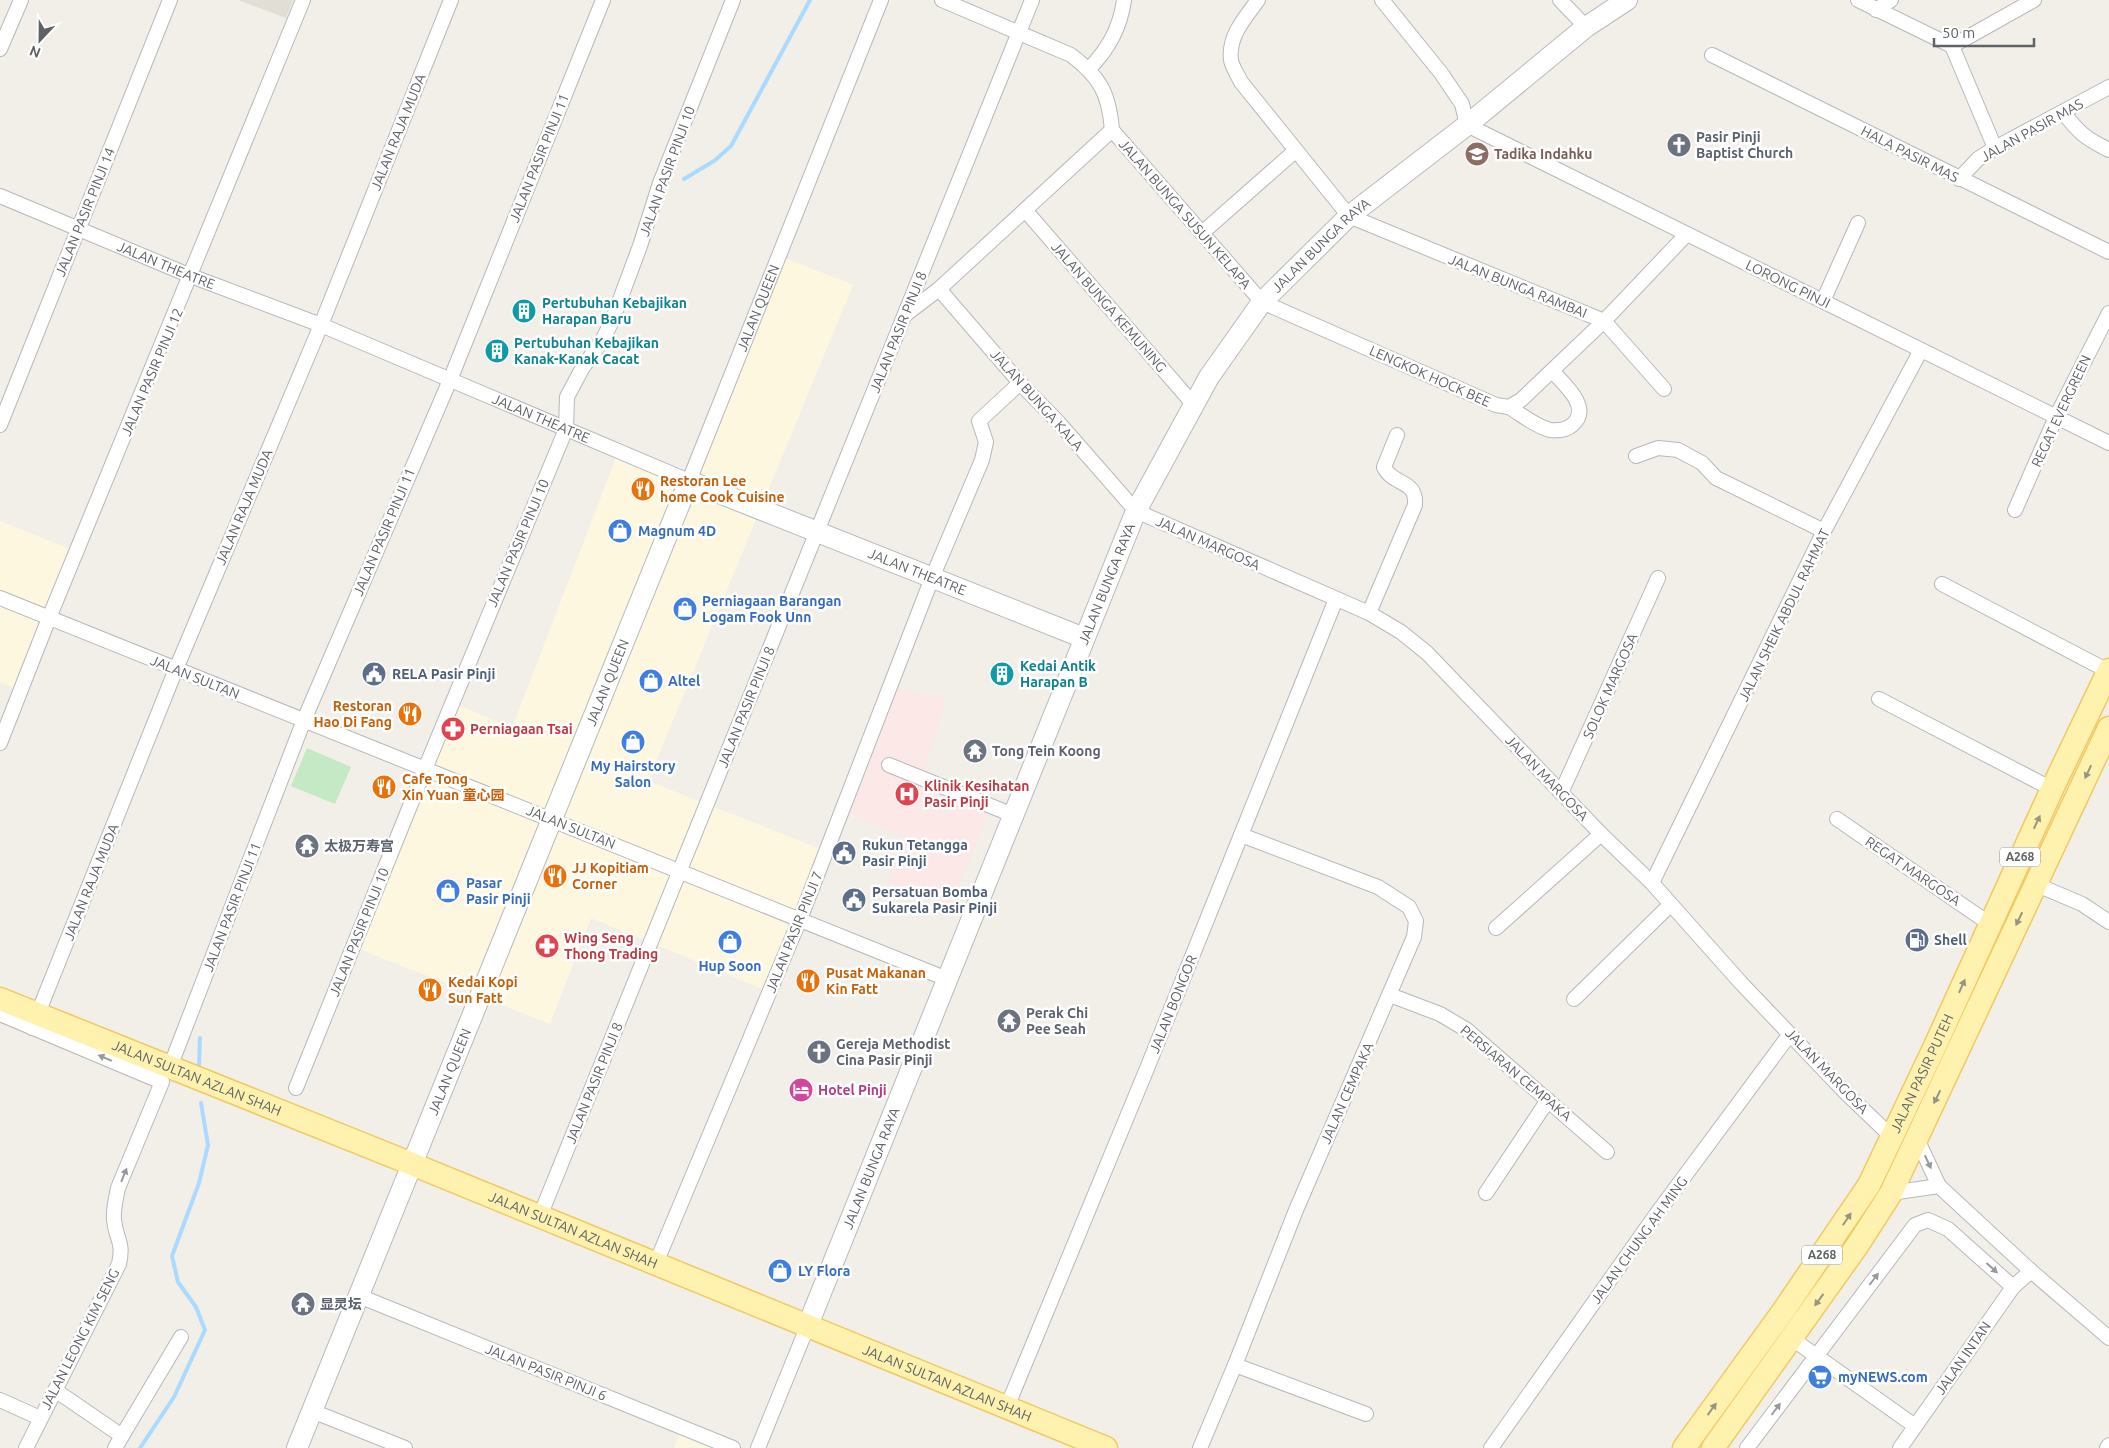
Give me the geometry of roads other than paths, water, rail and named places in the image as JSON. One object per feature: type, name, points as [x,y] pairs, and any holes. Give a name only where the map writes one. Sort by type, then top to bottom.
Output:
[{"type":"main road","name":"JALAN BUNGA RAYA","points":[[808,1325],[1136,511],[1209,378],[1262,302],[1349,216],[1468,125],[1586,27],[1627,0]]},
{"type":"main road","name":"JALAN THEATRE","points":[[689,481],[1084,638]]},
{"type":"main road","name":"JALAN QUEEN","points":[[297,1448],[689,481]]},
{"type":"main road","name":"JALAN PASIR PUTEH","points":[[1684,1448],[1870,1185],[2052,789],[2109,671]]},
{"type":"main road","name":"JALAN PASIR PUTEH","points":[[1713,1448],[1857,1246],[1891,1193],[2109,728]]},
{"type":"main road","name":"JALAN SULTAN AZLAN SHAH","points":[[0,999],[35,1021]]},
{"type":"main road","name":"JALAN SULTAN AZLAN SHAH","points":[[0,1006],[35,1021],[170,1067],[656,1263],[1106,1448]]},
{"type":"street","points":[[0,49],[20,0]]},
{"type":"street","name":"JALAN PASIR PINJI 14","points":[[0,425],[170,0]]},
{"type":"street","name":"JALAN PASIR PINJI 12","points":[[0,744],[303,0]]},
{"type":"street","name":"JALAN RAJA MUDA","points":[[35,1021],[176,669],[321,325],[451,0]]},
{"type":"street","name":"JALAN PASIR PINJI 11","points":[[170,1067],[304,720],[450,380],[603,0]]},
{"type":"street","name":"JALAN PASIR PINJI 10","points":[[296,1088],[425,769],[566,429],[567,397],[583,367],[602,341],[612,321],[640,246],[660,183],[733,0]]},
{"type":"street","name":"JALAN QUEEN","points":[[689,481],[881,0]]},
{"type":"street","name":"JALAN BUNGA SUSUN KELAPA","points":[[942,0],[1019,31],[1071,55],[1089,69],[1103,88],[1111,111],[1112,130],[1262,302]]},
{"type":"street","name":"JALAN PASIR PINJI 8","points":[[540,1216],[1032,0]]},
{"type":"street","points":[[1089,69],[1103,54],[1114,37],[1121,19],[1124,0]]},
{"type":"street","points":[[1258,0],[1241,23],[1232,41],[1231,61],[1241,82],[1349,216]]},
{"type":"street","points":[[1382,0],[1441,73],[1457,96],[1462,104],[1468,125]]},
{"type":"street","points":[[1560,0],[1586,27]]},
{"type":"street","points":[[1858,0],[1952,46],[1995,148]]},
{"type":"street","points":[[1876,10],[1891,0]]},
{"type":"street","points":[[1952,46],[2034,0]]},
{"type":"street","name":"HALA PASIR MAS","points":[[1712,54],[1959,179],[2109,252]]},
{"type":"street","name":"JALAN PASIR MAS","points":[[1959,179],[1978,159],[1995,148],[2109,87]]},
{"type":"street","points":[[2063,112],[2078,132],[2109,150]]},
{"type":"street","name":"LORONG PINJI","points":[[1468,125],[2109,443]]},
{"type":"street","points":[[905,315],[939,289],[1112,130]]},
{"type":"street","points":[[1202,233],[1295,151]]},
{"type":"street","name":"JALAN THEATRE","points":[[0,196],[191,276],[321,325],[689,481]]},
{"type":"street","name":"JALAN BUNGA KEMUNING","points":[[1024,210],[1194,405]]},
{"type":"street","name":"JALAN BUNGA RAMBAI","points":[[1349,216],[1604,321],[1664,389]]},
{"type":"street","points":[[1822,301],[1858,222]]},
{"type":"street","name":"LENGKOK HOCK BEE","points":[[1262,302],[1496,405],[1509,406],[1521,400],[1604,321],[1687,234]]},
{"type":"street","name":"JALAN BUNGA KALA","points":[[939,289],[1020,383],[1059,423],[1136,511]]},
{"type":"street","name":"REGAT EVERGREEN","points":[[2016,510],[2056,417],[2109,313]]},
{"type":"street","name":"JALAN SHEIK ABDUL RAHMAT","points":[[1652,883],[1824,531],[1921,350]]},
{"type":"street","points":[[1509,406],[1548,429],[1558,431],[1573,424],[1578,417],[1580,409],[1574,396],[1552,371]]},
{"type":"street","name":"JALAN PASIR PINJI 7","points":[[656,1263],[800,919],[932,578],[982,460],[986,442],[979,421],[1020,383]]},
{"type":"street","points":[[1369,613],[1415,505],[1416,495],[1411,488],[1387,474],[1384,467],[1397,435]]},
{"type":"street","points":[[1636,456],[1658,448],[1678,450],[1702,463],[1716,478],[1824,531]]},
{"type":"street","name":"JALAN MARGOSA","points":[[1136,511],[1369,613],[1401,632],[1427,653],[1601,834],[1652,883],[1670,905],[1790,1034],[1845,1092],[1893,1138]]},
{"type":"street","name":"SOLOK MARGOSA","points":[[1561,793],[1658,578]]},
{"type":"street","points":[[1942,584],[2109,671]]},
{"type":"street","name":"JALAN SULTAN","points":[[0,598],[947,978]]},
{"type":"street","name":"JALAN BONGOR","points":[[1007,1407],[1145,1076],[1336,599]]},
{"type":"street","points":[[1880,699],[2052,789]]},
{"type":"street","points":[[889,765],[1013,815]]},
{"type":"street","name":"REGAT MARGOSA","points":[[1837,819],[1990,924]]},
{"type":"street","points":[[1496,928],[1601,834]]},
{"type":"street","name":"JALAN CEMPAKA","points":[[1200,1448],[1296,1210],[1414,937],[1416,921],[1408,907],[1378,887],[1240,836]]},
{"type":"street","points":[[2035,884],[2082,904],[2109,922]]},
{"type":"street","points":[[1574,999],[1670,905]]},
{"type":"street","name":"PERSIARAN CEMPAKA","points":[[1390,995],[1454,1020],[1607,1152]]},
{"type":"street","name":"JALAN LEONG KIM SENG","points":[[0,1014],[35,1021],[162,1082],[118,1188],[114,1206],[114,1222],[122,1250],[118,1264],[26,1448]]},
{"type":"street","name":"JALAN CHUNG AH MING","points":[[1491,1448],[1655,1216],[1790,1034]]},
{"type":"street","points":[[1486,1193],[1548,1100]]},
{"type":"street","points":[[1917,1139],[1939,1186],[2031,1271],[2109,1338]]},
{"type":"street","points":[[1891,1193],[1939,1186]]},
{"type":"street","points":[[1747,1448],[1915,1225],[1928,1220],[1948,1229],[2013,1287]]},
{"type":"street","name":"JALAN INTAN","points":[[1900,1448],[2013,1287],[2031,1271]]},
{"type":"street","name":"JALAN PASIR PINJI 6","points":[[359,1296],[733,1448]]},
{"type":"street","points":[[758,1448],[808,1325]]},
{"type":"street","points":[[115,1448],[181,1337]]},
{"type":"street","points":[[1791,1338],[1915,1426]]},
{"type":"street","points":[[1235,1365],[1366,1414]]},
{"type":"street","points":[[55,1390],[122,1436]]},
{"type":"street","points":[[0,1400],[40,1418]]},
{"type":"street","points":[[312,1411],[405,1448]]},
{"type":"waterway","points":[[684,179],[714,161],[731,146],[810,0]]},
{"type":"waterway","points":[[199,1067],[200,1038]]},
{"type":"waterway","points":[[140,1448],[174,1397],[205,1330],[196,1307],[178,1282],[172,1256],[199,1183],[208,1145],[201,1103]]},
{"type":"place","name":"Pasir Pinji Baptist Church","points":[[1679,145]]},
{"type":"place","name":"Tadika Indahku","points":[[1477,154]]},
{"type":"place","name":"Pertubuhan Kebajikan Harapan Baru","points":[[524,311]]},
{"type":"place","name":"Pertubuhan Kebajikan Kanak-Kanak Cacat","points":[[497,351]]},
{"type":"place","name":"Restoran Lee home Cook Cuisine","points":[[643,489]]},
{"type":"place","name":"Magnum 4D","points":[[620,531]]},
{"type":"place","name":"Perniagaan Barangan Logam Fook Unn","points":[[685,609]]},
{"type":"place","name":"RELA Pasir Pinji","points":[[374,674]]},
{"type":"place","name":"Kedai Antik Harapan B","points":[[1002,674]]},
{"type":"place","name":"Altel","points":[[651,681]]},
{"type":"place","name":"Restoran Hao Di Fang","points":[[410,714]]},
{"type":"place","name":"Perniagaan Tsai","points":[[453,729]]},
{"type":"place","name":"My Hairstory Salon","points":[[633,742]]},
{"type":"place","name":"Tong Tein Koong","points":[[975,751]]},
{"type":"place","name":"Cafe Tong Xin Yuan 童心园","points":[[384,787]]},
{"type":"place","name":"Klinik Kesihatan Pasir Pinji","points":[[907,794]]},
{"type":"place","name":"太极万寿宫","points":[[307,846]]},
{"type":"place","name":"Rukun Tetangga Pasir Pinji","points":[[844,853]]},
{"type":"place","name":"JJ Kopitiam Corner","points":[[555,876]]},
{"type":"place","name":"Pasar Pasir Pinji","points":[[448,891]]},
{"type":"place","name":"Persatuan Bomba Sukarela Pasir Pinji","points":[[854,900]]},
{"type":"place","name":"Shell","points":[[1917,940]]},
{"type":"place","name":"Hup Soon","points":[[730,942]]},
{"type":"place","name":"Wing Seng Thong Trading","points":[[547,946]]},
{"type":"place","name":"Pusat Makanan Kin Fatt","points":[[808,981]]},
{"type":"place","name":"Kedai Kopi Sun Fatt","points":[[430,990]]},
{"type":"place","name":"Perak Chi Pee Seah","points":[[1009,1021]]},
{"type":"place","name":"Gereja Methodist Cina Pasir Pinji","points":[[819,1052]]},
{"type":"place","name":"Hotel Pinji","points":[[801,1090]]},
{"type":"place","name":"LY Flora","points":[[780,1271]]},
{"type":"place","name":"显灵坛","points":[[303,1304]]},
{"type":"place","name":"myNEWS.com","points":[[1820,1377]]}]
